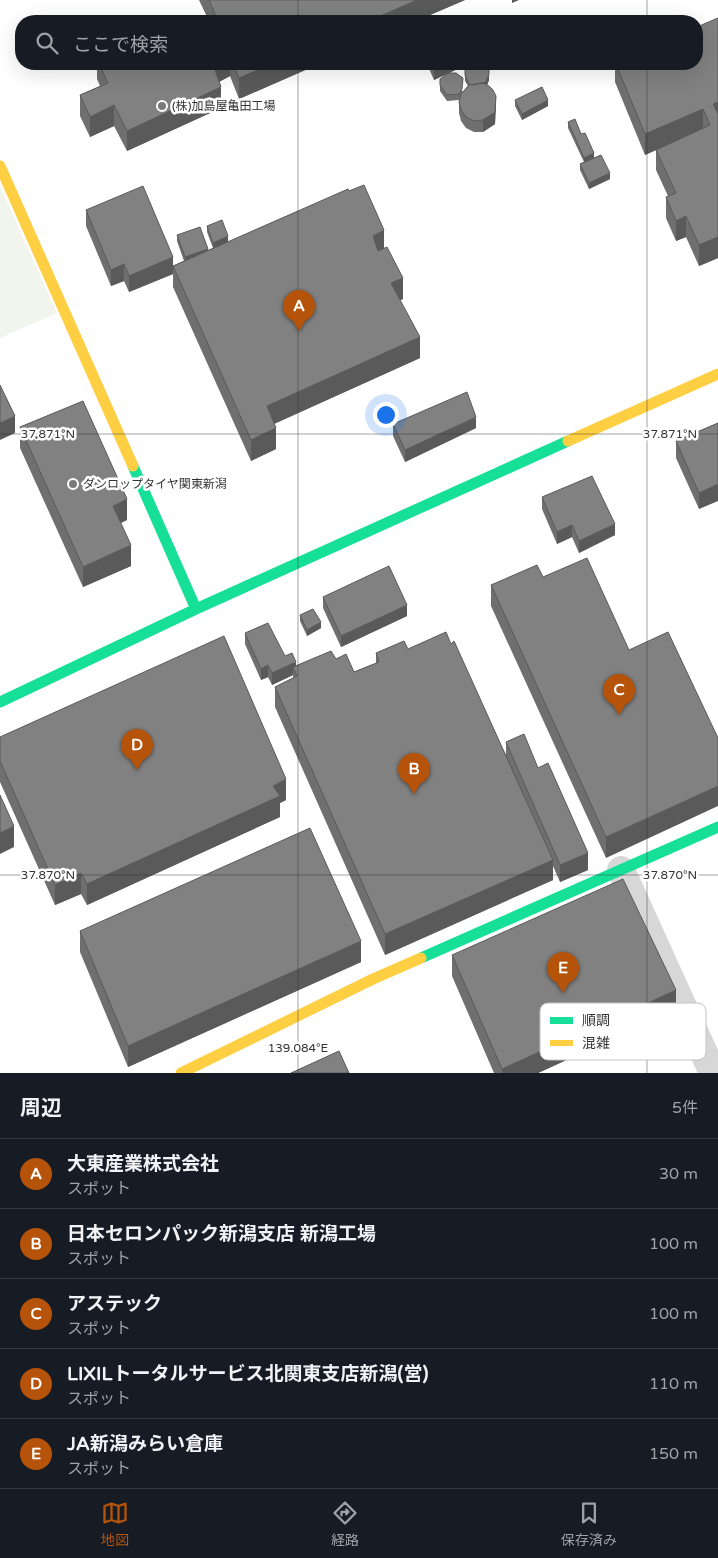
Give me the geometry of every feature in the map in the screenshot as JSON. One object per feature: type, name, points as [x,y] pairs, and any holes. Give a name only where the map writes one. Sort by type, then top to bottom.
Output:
[{"type":"street","points":[[0,166],[196,610]]},
{"type":"street","points":[[0,702],[196,610],[718,374]]},
{"type":"street","points":[[181,1073],[373,980],[718,827]]},
{"type":"street","points":[[621,870],[681,1003]]},
{"type":"street","points":[[706,1058],[713,1073]]},
{"type":"shaded area","points":[[0,186],[57,313],[0,338]]},
{"type":"building","points":[[209,0],[417,0],[383,15],[215,15]]},
{"type":"building","points":[[718,18],[718,102],[713,104],[718,114],[718,237],[699,245],[686,216],[676,221],[666,197],[676,193],[656,150],[710,125],[703,109],[645,134],[618,70],[703,70],[703,24]]},
{"type":"building","points":[[102,70],[215,70],[221,87],[127,131],[114,105],[90,117],[80,95],[108,83]]},
{"type":"building","points":[[236,70],[258,70],[239,78]]},
{"type":"building","points":[[465,70],[489,70],[486,82],[473,85],[469,84]]},
{"type":"building","points":[[448,73],[456,73],[463,78],[462,89],[459,94],[447,95],[440,85],[440,79]]},
{"type":"building","points":[[483,83],[493,90],[496,96],[495,112],[483,120],[474,121],[466,117],[461,110],[459,102],[461,94],[469,85]]},
{"type":"building","points":[[542,87],[548,100],[522,114],[515,100]]},
{"type":"building","points":[[575,119],[581,134],[585,133],[594,153],[584,158],[568,122]]},
{"type":"building","points":[[601,155],[610,173],[589,183],[580,164]]},
{"type":"building","points":[[364,185],[384,230],[373,236],[378,251],[387,247],[403,278],[391,283],[420,337],[267,406],[276,428],[251,440],[173,266],[348,189],[349,191]]},
{"type":"building","points":[[143,186],[173,257],[129,276],[124,264],[111,270],[86,210]]},
{"type":"building","points":[[222,220],[228,236],[213,243],[207,226]]},
{"type":"building","points":[[200,227],[208,249],[185,257],[177,235]]},
{"type":"building","points":[[0,385],[15,416],[0,423]]},
{"type":"building","points":[[467,392],[476,417],[405,450],[393,424]]},
{"type":"building","name":"ダンロップタイヤ関東新潟","points":[[83,401],[127,499],[113,506],[131,545],[83,567],[20,427]]},
{"type":"building","points":[[718,423],[718,484],[699,493],[676,441]]},
{"type":"building","points":[[592,476],[615,524],[579,541],[572,525],[557,532],[542,497]]},
{"type":"building","points":[[587,558],[629,650],[668,632],[718,738],[718,786],[606,837],[491,585],[537,565],[543,577]]},
{"type":"building","points":[[389,566],[407,605],[341,636],[323,597]]},
{"type":"building","points":[[313,609],[321,622],[307,630],[300,615]]},
{"type":"building","points":[[268,623],[285,656],[292,653],[296,662],[272,673],[268,665],[261,669],[245,633]]},
{"type":"building","points":[[446,632],[451,644],[454,641],[553,860],[385,934],[275,687],[297,676],[293,667],[331,651],[336,659],[346,654],[354,672],[379,662],[376,653],[404,641],[408,649]]},
{"type":"building","points":[[224,636],[286,779],[273,786],[280,796],[87,884],[81,873],[55,885],[0,761],[0,737]]},
{"type":"building","points":[[524,734],[538,768],[548,763],[588,853],[560,865],[506,742]]},
{"type":"building","points":[[0,795],[14,826],[0,833]]},
{"type":"building","points":[[310,828],[361,941],[128,1046],[80,931]]},
{"type":"building","points":[[623,879],[676,990],[647,1003],[540,1003],[540,1052],[502,1069],[452,955]]},
{"type":"building","points":[[339,1051],[349,1073],[291,1073]]},
{"type":"traffic: fast","points":[[0,702],[196,609],[568,441]]},
{"type":"traffic: fast","points":[[133,466],[196,609]]},
{"type":"traffic: fast","points":[[421,958],[718,827]]},
{"type":"traffic: slow","points":[[0,166],[133,466]]},
{"type":"traffic: slow","points":[[568,441],[718,374]]},
{"type":"traffic: slow","points":[[181,1073],[373,979],[421,958]]},
{"type":"place","name":"(株)加島屋亀田工場","points":[[162,106]]},
{"type":"place","name":"大東産業株式会社","points":[[299,331]]},
{"type":"place","name":"ダンロップタイヤ関東新潟","points":[[73,484]]},
{"type":"place","name":"アステック","points":[[619,715]]},
{"type":"place","name":"LIXILトータルサービス北関東支店新潟(営)","points":[[137,770]]},
{"type":"place","name":"日本セロンパック新潟支店 新潟工場","points":[[414,794]]},
{"type":"place","name":"JA新潟みらい倉庫","points":[[563,993]]}]
